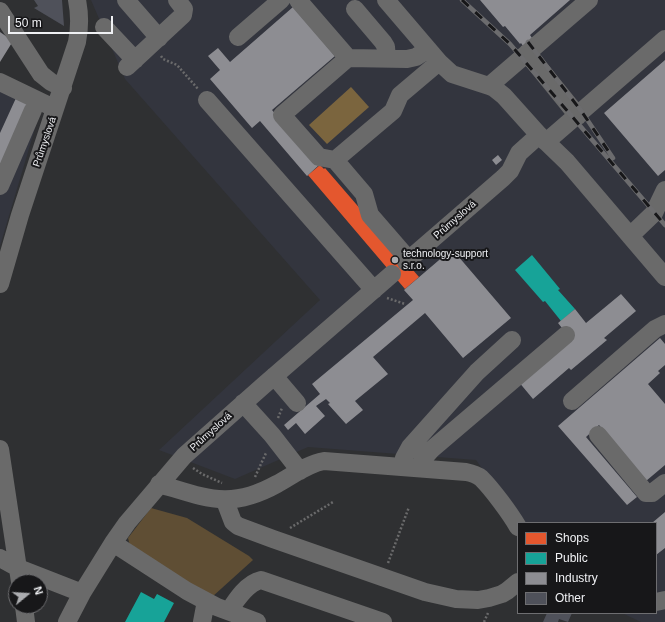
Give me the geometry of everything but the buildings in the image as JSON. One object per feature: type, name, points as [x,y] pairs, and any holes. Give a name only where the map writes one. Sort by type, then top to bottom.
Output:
[{"type":"street","name":"Průmyslová","points":[[0,284],[20,215],[77,42],[80,26],[80,13],[77,0]]},
{"type":"street","points":[[126,0],[155,42]]},
{"type":"street","points":[[104,27],[131,63],[183,15],[184,9],[177,0]]},
{"type":"street","points":[[238,37],[281,0]]},
{"type":"street","points":[[298,0],[348,58]]},
{"type":"street","points":[[386,0],[452,74],[456,77],[494,88],[504,96],[543,139],[567,162],[665,277]]},
{"type":"street","points":[[489,86],[589,0]]},
{"type":"street","points":[[355,9],[383,42],[386,47],[387,58]]},
{"type":"street","points":[[0,11],[41,74],[51,82],[63,88]]},
{"type":"street","name":"Průmyslová","points":[[335,160],[364,194],[370,215],[408,261],[503,178],[510,171],[519,153],[578,116],[665,39]]},
{"type":"street","points":[[526,53],[578,116]]},
{"type":"street","points":[[434,55],[400,95],[393,112],[335,160],[319,157],[282,115],[348,58],[412,58],[434,55]]},
{"type":"street","points":[[0,82],[56,109]]},
{"type":"street","points":[[207,100],[374,290]]},
{"type":"street","points":[[0,186],[33,110]]},
{"type":"street","points":[[630,236],[654,213],[665,190]]},
{"type":"street","name":"Průmyslová","points":[[67,622],[82,594],[127,523],[184,456],[392,274]]},
{"type":"street","points":[[572,401],[655,329],[665,324]]},
{"type":"street","points":[[423,468],[423,460],[431,450],[566,335]]},
{"type":"street","points":[[402,467],[404,458],[410,447],[467,381],[512,340]]},
{"type":"street","points":[[274,376],[297,403]]},
{"type":"street","points":[[243,403],[272,435],[300,471]]},
{"type":"street","points":[[598,435],[646,493],[652,493],[665,483]]},
{"type":"street","points":[[0,449],[19,574]]},
{"type":"street","points":[[159,484],[208,499],[225,501],[256,495],[313,464],[324,461],[466,472],[476,475],[485,484],[517,526]]},
{"type":"street","points":[[225,501],[233,522],[238,526],[425,592],[456,599],[478,600],[502,594],[517,583]]},
{"type":"street","points":[[113,543],[187,591],[206,601],[257,622]]},
{"type":"street","points":[[0,558],[18,574]]},
{"type":"street","points":[[229,611],[236,599],[245,590],[255,582],[262,580],[383,622]]},
{"type":"street","points":[[48,584],[82,594]]},
{"type":"street","points":[[202,622],[206,601]]},
{"type":"path","points":[[155,42],[163,59],[177,65],[207,100]]},
{"type":"path","points":[[289,528],[333,502]]},
{"type":"path","points":[[387,567],[409,507]]},
{"type":"shaded area","points":[[91,0],[665,0],[665,622],[641,622],[624,614],[657,614],[657,522],[520,522],[476,460],[308,447],[235,479],[159,450],[320,300],[125,79]]},
{"type":"shaded area","points":[[351,87],[369,107],[327,144],[309,125]]},
{"type":"shaded area","points":[[0,88],[39,115],[0,246]]},
{"type":"shaded area","points":[[151,508],[187,518],[249,556],[253,560],[212,597],[130,546],[128,538]]},
{"type":"railway","points":[[462,0],[510,44],[665,225]]},
{"type":"railway","points":[[528,42],[582,112],[613,158]]},
{"type":"place","name":"technology-support s.r.o.","points":[[395,260]]}]
